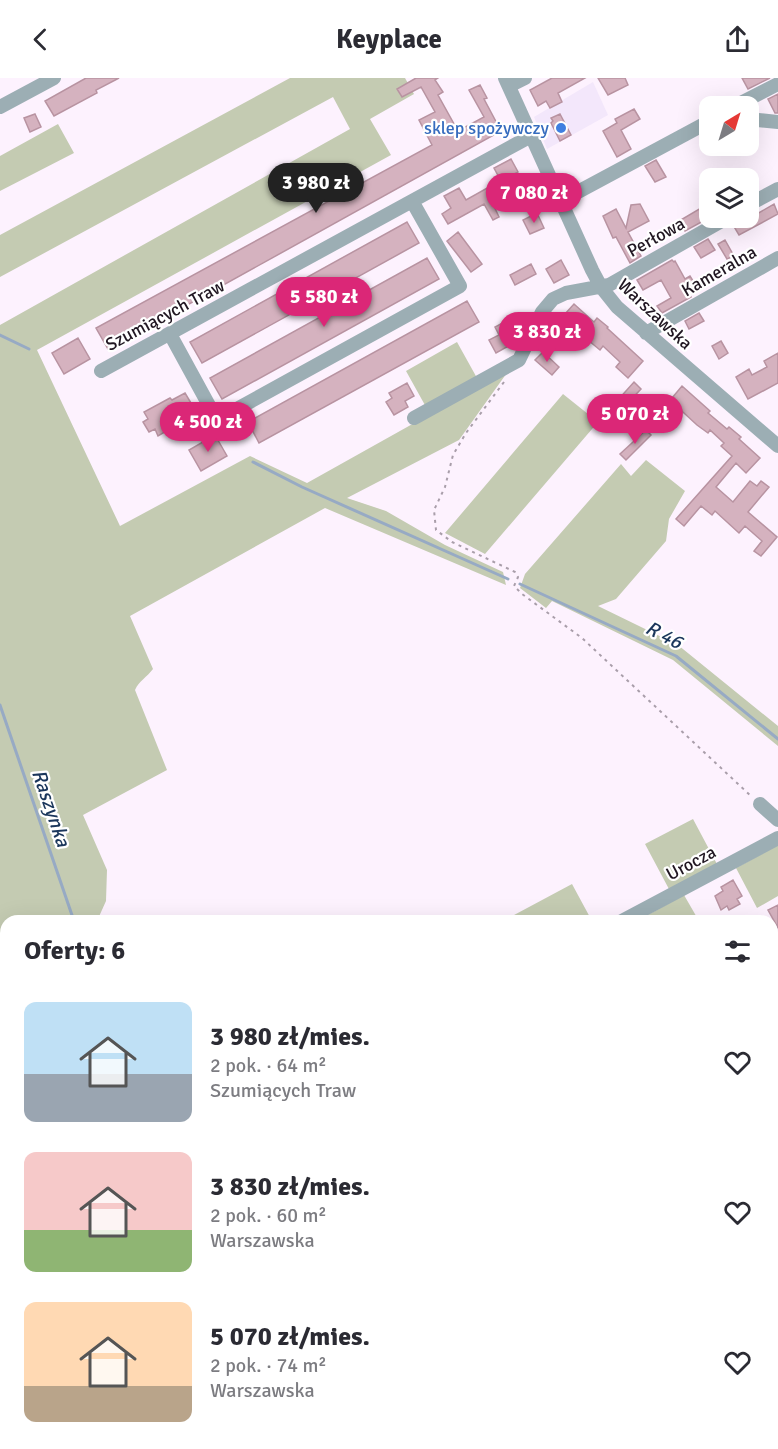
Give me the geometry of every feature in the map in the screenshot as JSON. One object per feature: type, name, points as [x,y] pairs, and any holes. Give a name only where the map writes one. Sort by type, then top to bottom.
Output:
[{"type":"street","points":[[0,107],[54,78]]},
{"type":"street","points":[[507,82],[525,78]]},
{"type":"street","name":"Warszawska","points":[[507,82],[601,287],[617,307],[778,446]]},
{"type":"street","points":[[755,96],[778,84]]},
{"type":"street","points":[[759,120],[778,122]]},
{"type":"street","points":[[561,201],[699,126]]},
{"type":"street","name":"Szumiących Traw","points":[[101,371],[531,136]]},
{"type":"street","points":[[759,200],[778,189]]},
{"type":"street","points":[[170,334],[217,420],[460,286],[412,201]]},
{"type":"street","name":"Perłowa","points":[[414,418],[519,360],[542,312],[553,299],[566,293],[601,287],[709,228]]},
{"type":"street","name":"Kameralna","points":[[646,333],[778,258]]},
{"type":"street","points":[[760,804],[778,820]]},
{"type":"street","name":"Urocza","points":[[633,915],[778,838]]},
{"type":"path","points":[[508,376],[453,455],[445,487],[434,510],[436,530],[452,542],[515,572],[518,577],[514,586],[522,594],[582,638],[760,804]]},
{"type":"shaded area","points":[[593,82],[608,115],[547,149],[534,117]]},
{"type":"green space","points":[[290,78],[405,78],[414,94],[370,119],[391,155],[37,350],[120,526],[250,456],[307,483],[509,370],[459,440],[347,498],[386,511],[445,545],[503,572],[506,585],[325,508],[130,616],[153,669],[135,690],[167,770],[83,815],[107,870],[106,901],[100,915],[0,915],[0,325],[350,129],[333,97],[0,277],[0,235]]},
{"type":"green space","points":[[58,124],[74,153],[0,191],[0,156]]},
{"type":"green space","points":[[457,342],[477,378],[426,407],[406,371]]},
{"type":"green space","points":[[563,394],[598,422],[485,554],[445,533]]},
{"type":"green space","points":[[646,460],[685,491],[669,519],[666,541],[616,599],[598,606],[678,645],[778,726],[778,746],[673,660],[552,601],[546,608],[520,588],[525,574],[621,464],[631,476]]},
{"type":"green space","points":[[693,819],[718,866],[670,891],[645,844]]},
{"type":"green space","points":[[778,845],[778,896],[757,908],[736,868]]},
{"type":"green space","points":[[572,884],[589,915],[514,915]]},
{"type":"green space","points":[[684,895],[696,915],[648,915]]},
{"type":"building","points":[[86,78],[119,78],[96,90],[97,93],[54,116],[45,101]]},
{"type":"building","points":[[416,78],[438,78],[435,80],[443,92],[438,95],[458,131],[484,117],[469,90],[480,85],[487,98],[484,99],[501,131],[108,349],[96,328],[432,145],[419,120],[435,112],[421,87],[402,97],[397,89]]},
{"type":"building","points":[[552,78],[585,78],[558,93],[562,102],[550,108],[546,101],[538,106],[530,90]]},
{"type":"building","points":[[598,78],[625,78],[628,85],[608,95]]},
{"type":"building","points":[[742,78],[770,78],[748,89]]},
{"type":"building","points":[[778,94],[778,113],[775,113],[768,99]]},
{"type":"building","points":[[634,109],[640,119],[621,130],[631,149],[617,157],[603,131],[617,123],[615,119]]},
{"type":"building","points":[[35,114],[41,127],[30,132],[24,118]]},
{"type":"building","points":[[560,114],[571,135],[560,141],[551,123],[553,121],[551,118]]},
{"type":"building","points":[[511,159],[518,172],[501,181],[494,168]]},
{"type":"building","points":[[656,160],[666,177],[655,182],[645,166]]},
{"type":"building","points":[[489,187],[495,198],[491,200],[499,217],[493,220],[484,204],[448,224],[442,214],[451,208],[444,196],[459,188],[466,200]]},
{"type":"building","points":[[640,204],[649,221],[628,232],[641,256],[630,263],[616,237],[613,238],[603,216],[616,209],[626,228],[631,205]]},
{"type":"building","points":[[774,204],[778,214],[759,224],[759,213]]},
{"type":"building","points":[[699,209],[699,223],[685,231],[679,221]]},
{"type":"building","points":[[537,213],[544,228],[530,234],[523,220]]},
{"type":"building","points":[[407,222],[419,243],[202,363],[190,342]]},
{"type":"building","points":[[735,228],[752,228],[739,235]]},
{"type":"building","points":[[458,232],[482,264],[471,272],[447,241]]},
{"type":"building","points":[[708,239],[715,250],[701,258],[694,247]]},
{"type":"building","points":[[725,240],[734,256],[727,259],[718,244]]},
{"type":"building","points":[[427,258],[439,279],[222,399],[210,378]]},
{"type":"building","points":[[561,260],[569,275],[554,283],[546,269]]},
{"type":"building","points":[[672,260],[675,261],[685,279],[690,276],[695,284],[690,287],[691,297],[662,313],[657,306],[671,298],[661,280],[643,290],[637,280]]},
{"type":"building","points":[[531,264],[536,274],[515,285],[510,275]]},
{"type":"building","points":[[467,301],[479,322],[259,443],[248,422]]},
{"type":"building","points":[[574,304],[594,322],[597,318],[608,327],[643,361],[628,378],[616,367],[620,362],[603,346],[600,350],[583,336],[586,332],[565,314]]},
{"type":"building","points":[[699,313],[704,321],[689,329],[685,321]]},
{"type":"building","points":[[508,320],[512,328],[507,331],[514,343],[496,353],[489,340],[499,335],[495,327]]},
{"type":"building","points":[[553,328],[559,334],[547,348],[540,342]]},
{"type":"building","points":[[78,338],[90,359],[64,374],[52,353]]},
{"type":"building","points":[[721,341],[728,353],[719,359],[712,346]]},
{"type":"building","points":[[543,352],[559,367],[552,375],[535,360]]},
{"type":"building","points":[[778,353],[778,383],[748,399],[736,377],[749,369],[752,375],[767,367],[764,361]]},
{"type":"building","points":[[634,382],[641,389],[624,407],[617,401]]},
{"type":"building","points":[[407,383],[414,396],[405,401],[408,407],[394,415],[386,402],[392,398],[389,393]]},
{"type":"building","points":[[682,386],[710,411],[708,413],[741,437],[739,439],[760,458],[746,473],[736,463],[716,487],[733,502],[750,481],[757,486],[761,481],[769,487],[748,512],[777,537],[761,556],[754,551],[762,541],[745,526],[739,533],[715,511],[712,515],[701,506],[684,526],[676,519],[732,456],[721,446],[724,443],[710,430],[708,433],[697,425],[672,402],[674,400],[672,398]]},
{"type":"building","points":[[185,393],[191,403],[186,406],[190,413],[173,423],[175,426],[158,436],[155,429],[149,432],[143,422],[148,419],[144,412]]},
{"type":"building","points":[[646,430],[651,435],[626,460],[620,454]]},
{"type":"building","points":[[215,435],[227,456],[201,471],[189,450]]},
{"type":"building","points":[[733,880],[742,896],[737,899],[740,904],[729,910],[727,906],[721,910],[715,896],[723,891],[721,887]]},
{"type":"building","points":[[778,905],[778,915],[771,915],[768,910]]},
{"type":"waterway","name":"R 46","points":[[0,335],[29,349]]},
{"type":"waterway","name":"R 46","points":[[253,462],[302,487],[508,579]]},
{"type":"waterway","name":"R 46","points":[[520,584],[676,656],[778,739]]},
{"type":"waterway","name":"Raszynka","points":[[0,705],[72,915]]},
{"type":"place","name":"sklep spożywczy","points":[[561,128]]}]
